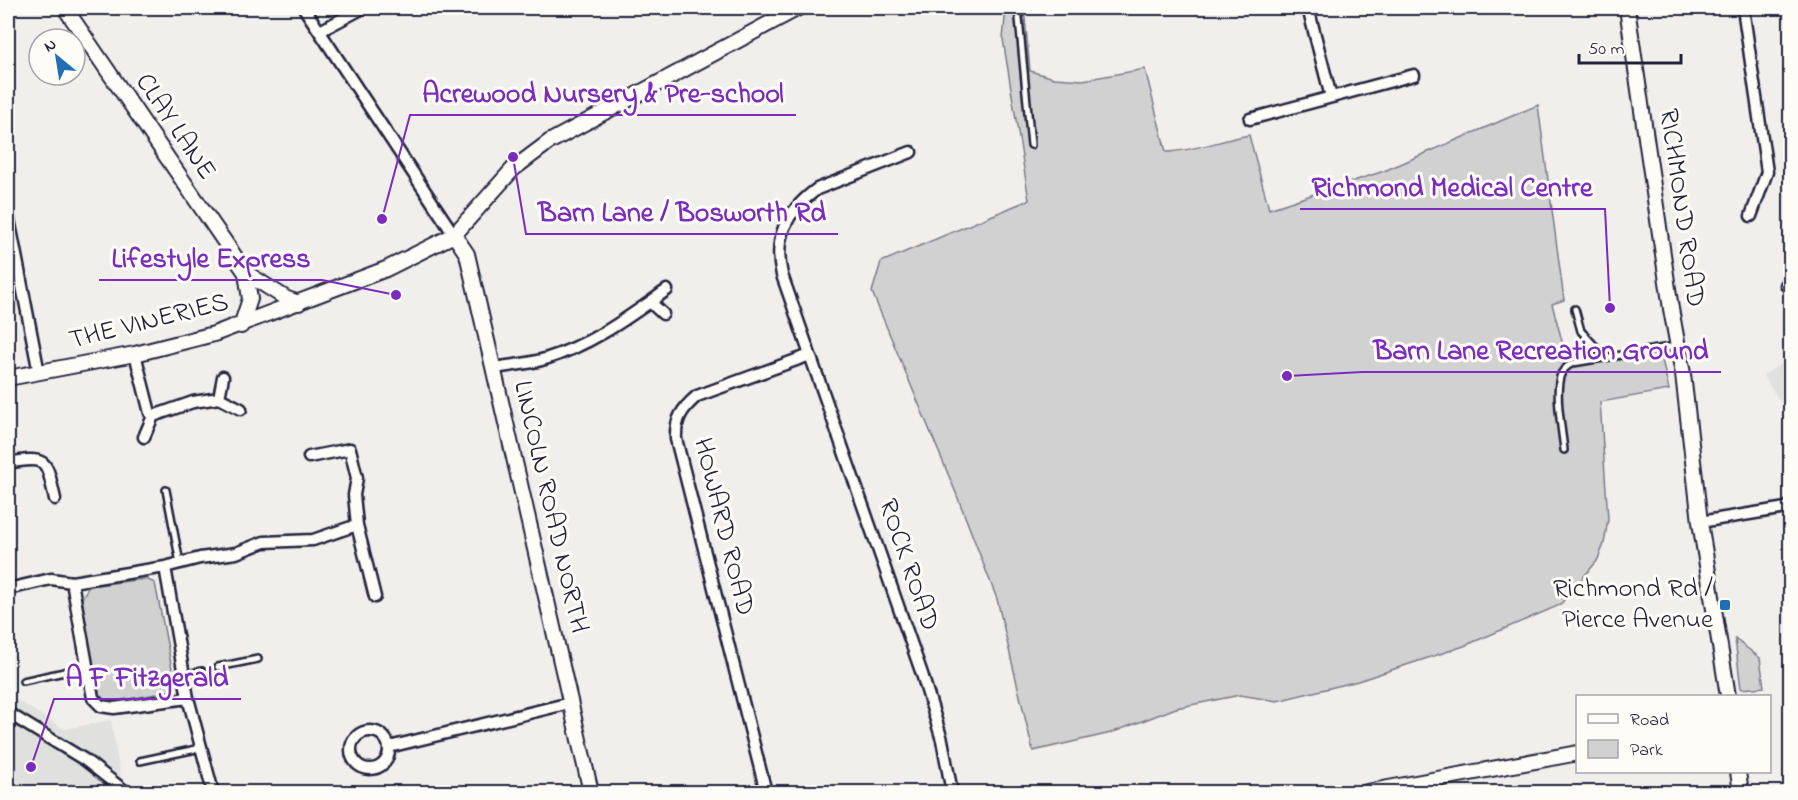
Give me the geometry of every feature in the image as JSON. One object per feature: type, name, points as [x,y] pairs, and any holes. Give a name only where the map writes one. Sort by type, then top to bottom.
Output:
[{"type":"street","name":"CLAY LANE","points":[[65,8],[246,273],[287,299],[299,303]]},
{"type":"street","points":[[304,8],[454,235]]},
{"type":"street","points":[[320,31],[363,8]]},
{"type":"street","points":[[299,303],[386,269],[454,235],[513,169],[549,142],[798,8]]},
{"type":"street","points":[[1308,8],[1330,98]]},
{"type":"street","name":"RICHMOND ROAD","points":[[1627,8],[1683,374],[1700,522],[1728,695]]},
{"type":"street","points":[[1743,8],[1767,172],[1751,216]]},
{"type":"street","points":[[1250,119],[1414,75]]},
{"type":"street","name":"ROCK ROAD","points":[[911,152],[817,189],[795,207],[782,230],[778,261],[922,674],[942,740],[952,792]]},
{"type":"street","points":[[8,214],[39,373]]},
{"type":"street","name":"LINCOLN ROAD NORTH","points":[[454,235],[467,254],[591,792]]},
{"type":"street","name":"CLAY LANE","points":[[241,326],[250,299],[246,273]]},
{"type":"street","points":[[494,368],[544,359],[580,346],[622,323],[667,290]]},
{"type":"street","points":[[650,302],[663,315]]},
{"type":"street","name":"THE VINERIES","points":[[8,378],[135,354],[214,334],[299,303]]},
{"type":"street","points":[[135,354],[150,413],[153,416]]},
{"type":"street","name":"HOWARD ROAD","points":[[766,792],[676,439],[675,426],[683,408],[697,396],[810,355]]},
{"type":"street","points":[[219,398],[223,377]]},
{"type":"street","points":[[144,437],[153,416],[193,402],[219,398],[241,409]]},
{"type":"street","points":[[309,457],[350,449],[357,478],[354,495],[357,525],[375,597]]},
{"type":"street","points":[[8,463],[38,459],[47,466],[55,498]]},
{"type":"street","points":[[1700,522],[1789,508]]},
{"type":"street","points":[[8,589],[51,579],[72,582],[165,567],[236,553],[264,542],[313,540],[357,525]]},
{"type":"street","points":[[165,567],[183,675],[213,792]]},
{"type":"street","points":[[72,582],[93,699],[101,706],[114,708],[188,698]]},
{"type":"street","points":[[389,747],[570,703]]},
{"type":"street","points":[[8,713],[85,760],[126,792]]},
{"type":"street","points":[[1367,792],[1576,753]]},
{"type":"street","points":[[1738,773],[1741,792]]},
{"type":"lane","points":[[1018,8],[1031,145]]},
{"type":"lane","points":[[1575,309],[1581,330],[1606,358]]},
{"type":"lane","points":[[1564,450],[1558,388],[1561,374],[1567,366],[1573,363],[1677,345]]},
{"type":"lane","points":[[166,490],[180,563]]},
{"type":"lane","points":[[218,667],[258,659]]},
{"type":"lane","points":[[23,681],[87,667]]},
{"type":"lane","points":[[183,675],[202,671]]},
{"type":"lane","points":[[140,760],[201,748]]},
{"type":"shaded area","points":[[1790,358],[1790,418],[1763,375]]},
{"type":"shaded area","points":[[15,699],[64,729],[111,720],[121,780],[137,792],[29,792],[8,781],[8,706],[10,707]]},
{"type":"green space","points":[[1006,8],[1024,8],[1030,71],[1054,78],[1083,80],[1145,69],[1166,152],[1187,150],[1249,135],[1269,209],[1384,171],[1538,105],[1564,300],[1552,304],[1566,356],[1594,352],[1596,362],[1660,351],[1669,390],[1600,402],[1608,519],[1604,544],[1597,561],[1560,605],[1464,646],[1358,681],[1277,701],[1240,695],[1176,708],[1111,733],[1033,751],[997,599],[956,493],[872,292],[881,262],[1029,200],[1003,39]]},
{"type":"green space","points":[[145,579],[155,583],[175,684],[167,692],[109,703],[100,699],[82,598],[89,586]]},
{"type":"green space","points":[[1735,639],[1760,658],[1764,687],[1741,689]]},
{"type":"place","name":"Barn Lane / Bosworth Rd","points":[[513,157]]},
{"type":"place","name":"Acrewood Nursery & Pre-school","points":[[382,219]]},
{"type":"place","name":"Lifestyle Express","points":[[396,295]]},
{"type":"place","name":"Richmond Medical Centre","points":[[1610,308]]},
{"type":"place","name":"Barn Lane Recreation Ground","points":[[1287,376]]},
{"type":"place","name":"Richmond Rd / Pierce Avenue","points":[[1725,605]]},
{"type":"place","name":"A F Fitzgerald","points":[[31,767]]}]
